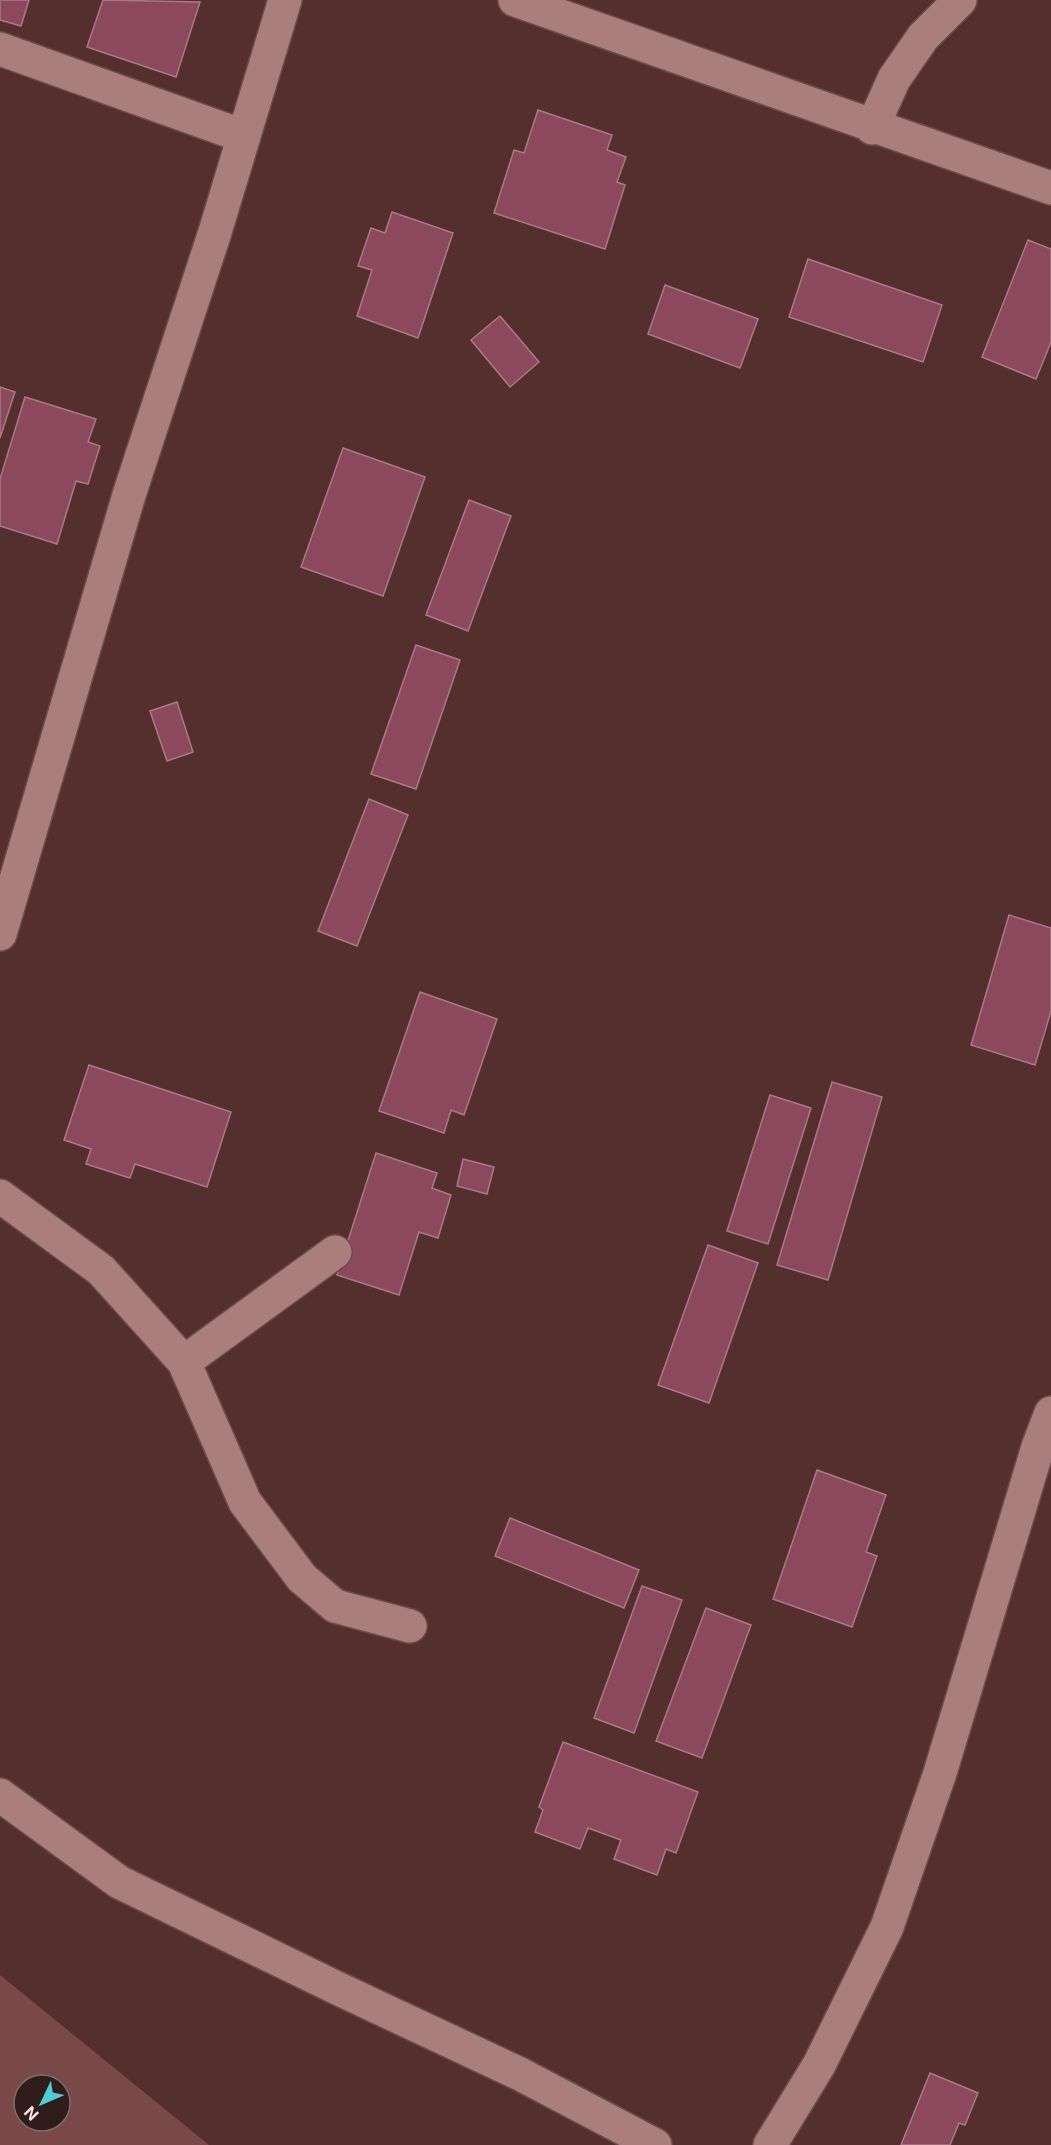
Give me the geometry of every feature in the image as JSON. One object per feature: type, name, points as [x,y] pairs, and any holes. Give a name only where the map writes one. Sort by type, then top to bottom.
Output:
[{"type":"street","points":[[0,934],[129,495],[215,232],[285,0]]},
{"type":"street","points":[[515,0],[872,128],[1051,188]]},
{"type":"street","points":[[872,128],[894,79],[923,38],[960,0]]},
{"type":"street","points":[[0,49],[243,136]]},
{"type":"street","points":[[0,1196],[101,1270],[184,1362],[245,1502],[302,1578],[335,1606],[410,1626]]},
{"type":"street","points":[[184,1362],[335,1252]]},
{"type":"street","points":[[770,2145],[819,2065],[887,1927],[940,1773],[1044,1448],[1051,1413]]},
{"type":"street","points":[[0,1795],[119,1882],[520,2074],[656,2145]]},
{"type":"shaded area","points":[[0,1975],[209,2145],[0,2145]]},
{"type":"building","points":[[0,0],[29,0],[21,26],[0,20]]},
{"type":"building","points":[[103,0],[200,2],[176,77],[87,47]]},
{"type":"building","points":[[538,110],[612,135],[607,150],[626,157],[617,182],[625,185],[605,249],[494,213],[514,150],[524,153]]},
{"type":"building","points":[[392,212],[453,233],[418,338],[357,316],[372,270],[358,266],[371,228],[385,233]]},
{"type":"building","points":[[1028,240],[1051,249],[1051,342],[1036,379],[982,357]]},
{"type":"building","points":[[808,259],[942,305],[923,362],[789,317]]},
{"type":"building","points":[[665,285],[758,319],[740,368],[648,334]]},
{"type":"building","points":[[500,316],[539,362],[510,387],[471,340]]},
{"type":"building","points":[[0,387],[15,392],[0,438]]},
{"type":"building","points":[[25,397],[96,419],[88,442],[100,446],[88,484],[76,481],[57,544],[0,526],[0,479]]},
{"type":"building","points":[[343,448],[425,477],[383,596],[301,567]]},
{"type":"building","points":[[469,500],[511,516],[468,631],[426,615]]},
{"type":"building","points":[[416,645],[460,660],[416,789],[371,774]]},
{"type":"building","points":[[177,702],[193,752],[167,761],[150,711]]},
{"type":"building","points":[[369,799],[408,815],[357,946],[318,931]]},
{"type":"building","points":[[1009,915],[1051,928],[1051,1011],[1035,1065],[971,1045]]},
{"type":"building","points":[[420,992],[497,1019],[464,1115],[451,1110],[444,1133],[379,1111]]},
{"type":"building","points":[[89,1065],[231,1112],[207,1187],[135,1164],[130,1178],[86,1164],[91,1149],[64,1140]]},
{"type":"building","points":[[832,1082],[882,1097],[828,1280],[777,1265]]},
{"type":"building","points":[[770,1095],[811,1108],[768,1244],[727,1231]]},
{"type":"building","points":[[376,1153],[437,1173],[432,1188],[451,1195],[438,1238],[419,1232],[399,1295],[337,1275]]},
{"type":"building","points":[[463,1159],[494,1167],[487,1194],[457,1186]]},
{"type":"building","points":[[708,1245],[758,1263],[709,1403],[658,1385]]},
{"type":"building","points":[[817,1470],[886,1495],[866,1552],[877,1556],[852,1627],[773,1599]]},
{"type":"building","points":[[510,1518],[639,1570],[624,1608],[495,1556]]},
{"type":"building","points":[[642,1586],[682,1600],[634,1733],[594,1718]]},
{"type":"building","points":[[706,1608],[751,1625],[702,1758],[656,1741]]},
{"type":"building","points":[[563,1742],[698,1792],[676,1853],[666,1849],[657,1875],[614,1859],[621,1840],[588,1828],[580,1849],[535,1832],[543,1810],[539,1807]]},
{"type":"building","points":[[930,2073],[978,2093],[965,2125],[959,2123],[950,2145],[901,2145]]}]
